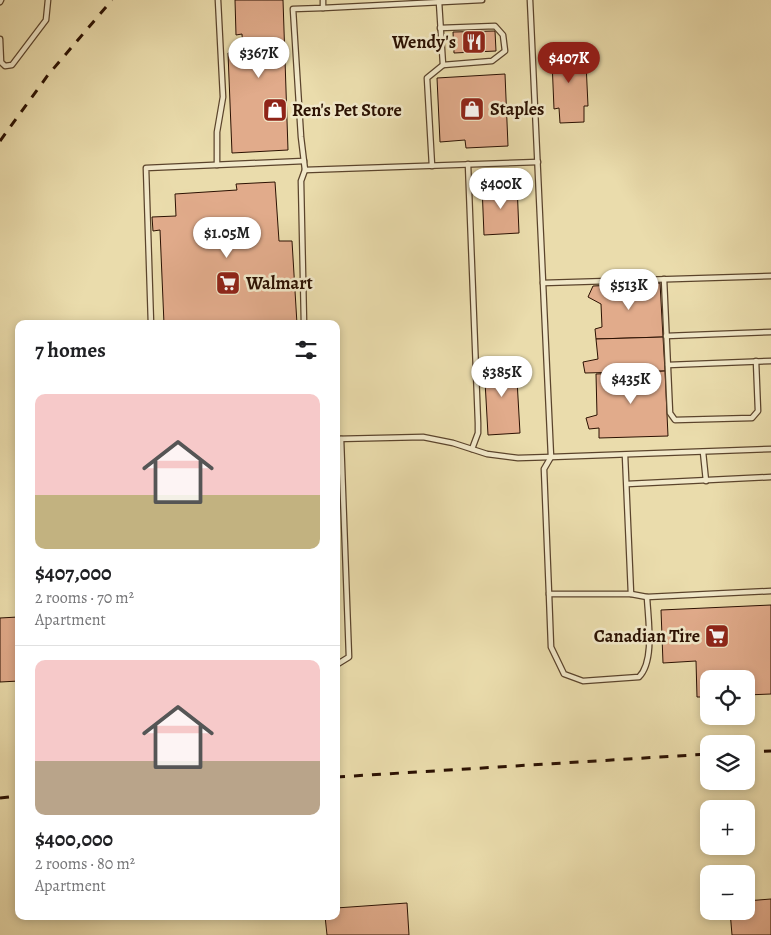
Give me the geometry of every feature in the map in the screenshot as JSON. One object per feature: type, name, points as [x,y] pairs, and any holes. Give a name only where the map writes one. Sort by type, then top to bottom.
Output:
[{"type":"lane","points":[[0,39],[1,62],[5,66],[12,66],[46,20],[48,0]]},
{"type":"lane","points":[[217,165],[216,132],[223,97],[218,0]]},
{"type":"lane","points":[[323,0],[324,8]]},
{"type":"lane","points":[[304,320],[301,181],[305,170],[293,9],[482,0]]},
{"type":"lane","points":[[530,0],[551,457],[544,470],[551,647],[564,674],[583,681],[639,677],[644,672],[649,657],[647,597]]},
{"type":"lane","points":[[439,2],[442,65]]},
{"type":"lane","points":[[432,166],[427,78],[442,65],[492,61],[505,51],[503,35],[495,26],[440,28]]},
{"type":"lane","points":[[151,320],[146,168],[304,161]]},
{"type":"lane","points":[[305,170],[538,162]]},
{"type":"lane","points":[[468,164],[478,428],[472,449]]},
{"type":"lane","points":[[543,283],[771,276]]},
{"type":"lane","points":[[664,279],[671,417],[678,421],[688,421],[755,416],[758,411],[756,361]]},
{"type":"lane","points":[[666,336],[771,332]]},
{"type":"lane","points":[[668,365],[771,361]]},
{"type":"lane","points":[[340,439],[423,437],[453,443],[487,454],[518,458],[771,449]]},
{"type":"lane","points":[[703,452],[706,481]]},
{"type":"lane","points":[[625,454],[631,594]]},
{"type":"lane","points":[[627,484],[771,477]]},
{"type":"lane","points":[[340,479],[349,657],[340,663]]},
{"type":"lane","points":[[550,594],[631,594],[647,597],[771,591]]},
{"type":"building","points":[[235,0],[283,0],[288,150],[232,153],[228,53],[243,52],[242,34],[236,35]]},
{"type":"building","name":"Wendy's","points":[[495,31],[496,51],[454,53],[453,32]]},
{"type":"building","points":[[578,44],[579,58],[581,58],[582,63],[586,63],[588,106],[584,106],[584,122],[560,123],[559,108],[554,109],[553,45]]},
{"type":"building","name":"Staples","points":[[505,74],[508,146],[466,148],[465,140],[440,142],[437,78]]},
{"type":"building","name":"Walmart","points":[[275,182],[279,241],[292,241],[297,320],[164,320],[160,230],[153,231],[152,217],[176,216],[175,194],[237,190],[236,184]]},
{"type":"building","points":[[517,184],[519,233],[484,235],[482,186]]},
{"type":"building","points":[[660,283],[663,337],[596,339],[595,329],[602,327],[601,304],[588,297],[593,286]]},
{"type":"building","points":[[663,337],[665,371],[585,373],[583,362],[598,359],[596,339]]},
{"type":"building","points":[[516,362],[520,433],[488,435],[484,363]]},
{"type":"building","points":[[665,371],[668,436],[599,438],[599,428],[589,429],[586,418],[597,415],[596,374]]},
{"type":"building","name":"Canadian Tire","points":[[771,605],[771,694],[755,695],[755,670],[700,670],[700,697],[697,697],[696,661],[663,663],[661,610]]},
{"type":"building","points":[[15,617],[15,681],[0,682],[0,618]]},
{"type":"building","points":[[771,899],[771,935],[732,935],[731,920],[755,920],[755,900]]},
{"type":"building","points":[[407,903],[409,935],[327,935],[325,920],[340,920],[340,908]]},
{"type":"railway","points":[[0,141],[48,75],[112,0]]},
{"type":"railway","points":[[755,752],[771,751]]},
{"type":"railway","points":[[340,777],[700,755]]},
{"type":"railway","points":[[0,798],[15,796]]},
{"type":"place","name":"Wendy's","points":[[474,42]]},
{"type":"place","name":"Staples","points":[[472,109]]},
{"type":"place","name":"Ren's Pet Store","points":[[275,110]]},
{"type":"place","name":"Walmart","points":[[228,283]]},
{"type":"place","name":"Canadian Tire","points":[[717,636]]}]
